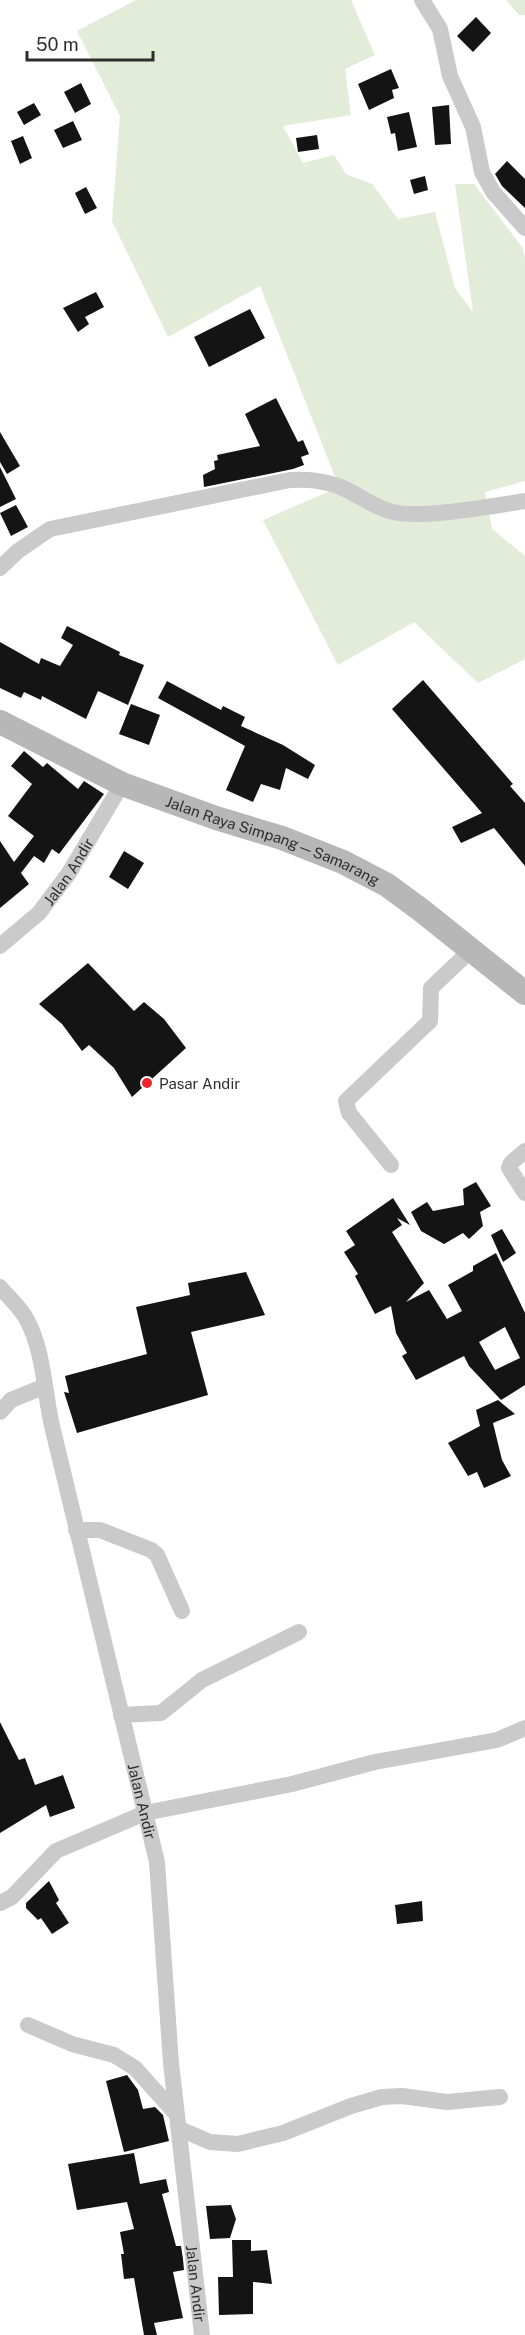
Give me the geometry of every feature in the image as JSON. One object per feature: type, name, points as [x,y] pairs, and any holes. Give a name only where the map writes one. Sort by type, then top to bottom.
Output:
[{"type":"main road","name":"Jalan Raya Simpang—Samarang","points":[[0,722],[122,784],[216,818],[282,838],[343,862],[387,885],[525,993]]},
{"type":"street","points":[[422,0],[440,28],[450,76],[472,127],[482,172],[493,192],[525,228]]},
{"type":"street","points":[[0,568],[50,529],[290,480],[311,479],[337,485],[366,503],[397,513],[447,511],[525,501]]},
{"type":"street","points":[[0,545],[14,555]]},
{"type":"street","name":"Jalan Andir","points":[[0,946],[39,913],[69,873],[122,784]]},
{"type":"street","points":[[391,1165],[349,1113],[346,1101],[430,1021],[431,988],[471,950]]},
{"type":"street","points":[[525,1151],[511,1163],[509,1168],[525,1193]]},
{"type":"street","name":"Jalan Andir","points":[[0,1287],[27,1318],[40,1350],[43,1387],[157,1862],[171,2063],[202,2335]]},
{"type":"street","points":[[0,1412],[11,1400],[43,1387]]},
{"type":"street","points":[[76,1530],[100,1530],[152,1550],[157,1555],[182,1611]]},
{"type":"street","points":[[121,1715],[161,1713],[202,1680],[299,1632]]},
{"type":"street","points":[[0,1903],[12,1897],[56,1851],[145,1813],[292,1784],[375,1762],[497,1740],[525,1728]]},
{"type":"street","points":[[28,2025],[72,2044],[114,2055],[135,2068],[179,2122],[210,2142],[238,2144],[283,2133],[351,2106],[382,2097],[402,2096],[447,2102],[500,2097]]},
{"type":"green space","points":[[136,0],[351,0],[375,55],[345,69],[351,115],[283,126],[303,163],[334,155],[346,174],[372,184],[398,219],[435,212],[455,288],[473,312],[455,184],[474,184],[522,247],[525,257],[525,481],[485,492],[492,529],[525,556],[525,659],[478,683],[414,622],[338,665],[263,520],[339,487],[260,286],[168,337],[112,221],[120,116],[77,31]]},
{"type":"green space","points":[[506,0],[525,0],[525,15],[519,15]]},
{"type":"building","points":[[476,17],[491,33],[473,52],[457,36]]},
{"type":"building","points":[[391,69],[399,88],[392,90],[394,98],[369,110],[358,84]]},
{"type":"building","points":[[81,83],[91,104],[75,113],[64,92]]},
{"type":"building","points":[[34,103],[41,115],[24,125],[17,112]]},
{"type":"building","points":[[449,105],[451,144],[435,145],[432,107]]},
{"type":"building","points":[[409,112],[417,147],[398,151],[395,133],[391,134],[387,117]]},
{"type":"building","points":[[73,121],[82,140],[63,148],[54,130]]},
{"type":"building","points":[[317,135],[319,149],[298,152],[296,138]]},
{"type":"building","points":[[23,136],[32,158],[20,164],[11,141]]},
{"type":"building","points":[[507,161],[525,179],[525,208],[502,186],[495,174]]},
{"type":"building","points":[[425,176],[428,190],[414,194],[410,180]]},
{"type":"building","points":[[86,187],[97,208],[85,214],[75,193]]},
{"type":"building","points":[[96,292],[104,307],[85,317],[89,324],[78,332],[63,308]]},
{"type":"building","points":[[250,309],[265,338],[209,367],[194,337]]},
{"type":"building","points":[[276,398],[298,442],[303,440],[309,454],[301,457],[304,465],[204,487],[203,475],[215,469],[214,461],[218,460],[217,455],[260,446],[245,414]]},
{"type":"building","points":[[0,432],[20,466],[7,474],[0,462]]},
{"type":"building","points":[[0,467],[16,499],[0,507]]},
{"type":"building","points":[[16,505],[28,527],[11,536],[0,513]]},
{"type":"building","points":[[67,626],[120,652],[119,655],[144,665],[128,705],[98,691],[86,719],[42,696],[41,700],[24,692],[21,698],[0,688],[0,642],[39,664],[41,658],[60,666],[73,645],[61,638]]},
{"type":"building","points":[[423,680],[513,784],[510,786],[525,803],[525,866],[494,828],[461,843],[452,827],[482,813],[392,709]]},
{"type":"building","points":[[167,681],[221,710],[223,706],[245,717],[241,726],[283,745],[315,765],[308,779],[286,768],[280,790],[261,784],[253,802],[226,790],[245,746],[158,698]]},
{"type":"building","points":[[131,704],[160,715],[149,745],[119,734]]},
{"type":"building","points":[[24,751],[43,767],[47,763],[78,789],[84,781],[104,794],[59,854],[52,849],[44,863],[34,856],[21,873],[29,884],[0,908],[0,841],[14,862],[34,836],[8,816],[32,784],[11,766]]},
{"type":"building","points":[[124,851],[144,863],[128,889],[109,877]]},
{"type":"building","points":[[88,963],[134,1011],[144,1002],[164,1019],[186,1048],[132,1097],[114,1068],[89,1045],[82,1051],[62,1024],[39,1004]]},
{"type":"building","points":[[476,1182],[491,1206],[480,1212],[483,1226],[469,1239],[463,1233],[444,1244],[421,1231],[411,1212],[427,1202],[433,1211],[464,1205],[463,1189]]},
{"type":"building","points":[[393,1198],[410,1225],[397,1218],[402,1225],[392,1232],[424,1283],[406,1302],[429,1290],[447,1319],[462,1311],[448,1285],[473,1271],[473,1266],[496,1253],[525,1313],[525,1385],[501,1400],[469,1366],[464,1356],[416,1380],[402,1356],[407,1353],[396,1333],[391,1306],[375,1314],[355,1276],[358,1274],[344,1252],[355,1245],[346,1231]],"holes":[[[505,1327],[520,1358],[495,1370],[479,1342]]]},
{"type":"building","points":[[502,1229],[516,1253],[503,1262],[491,1235]]},
{"type":"building","points":[[246,1272],[265,1315],[191,1332],[208,1395],[77,1433],[64,1392],[69,1393],[65,1376],[147,1354],[136,1307],[190,1295],[188,1283]]},
{"type":"building","points":[[498,1400],[515,1414],[493,1423],[502,1460],[511,1476],[484,1488],[477,1472],[468,1476],[448,1443],[480,1426],[476,1410]]},
{"type":"building","points":[[0,1722],[19,1760],[25,1758],[35,1785],[63,1775],[75,1808],[50,1817],[46,1805],[0,1833]]},
{"type":"building","points":[[49,1881],[59,1900],[56,1903],[69,1923],[52,1934],[41,1918],[38,1920],[26,1908],[26,1903]]},
{"type":"building","points":[[422,1901],[423,1921],[397,1924],[395,1905]]},
{"type":"building","points":[[127,2075],[138,2090],[143,2109],[155,2107],[163,2115],[169,2141],[124,2152],[106,2081]]},
{"type":"building","points":[[134,2153],[140,2184],[166,2179],[169,2192],[162,2194],[176,2246],[181,2246],[183,2259],[184,2270],[173,2272],[183,2318],[154,2323],[157,2335],[144,2335],[134,2278],[124,2279],[121,2254],[124,2254],[120,2232],[134,2229],[127,2202],[77,2210],[68,2164]]},
{"type":"building","points":[[231,2205],[236,2219],[230,2238],[210,2239],[206,2206]]},
{"type":"building","points":[[232,2240],[251,2240],[251,2251],[267,2250],[272,2284],[253,2282],[253,2314],[219,2315],[218,2277],[233,2277]]},
{"type":"place","name":"Pasar Andir","points":[[147,1083]]}]
